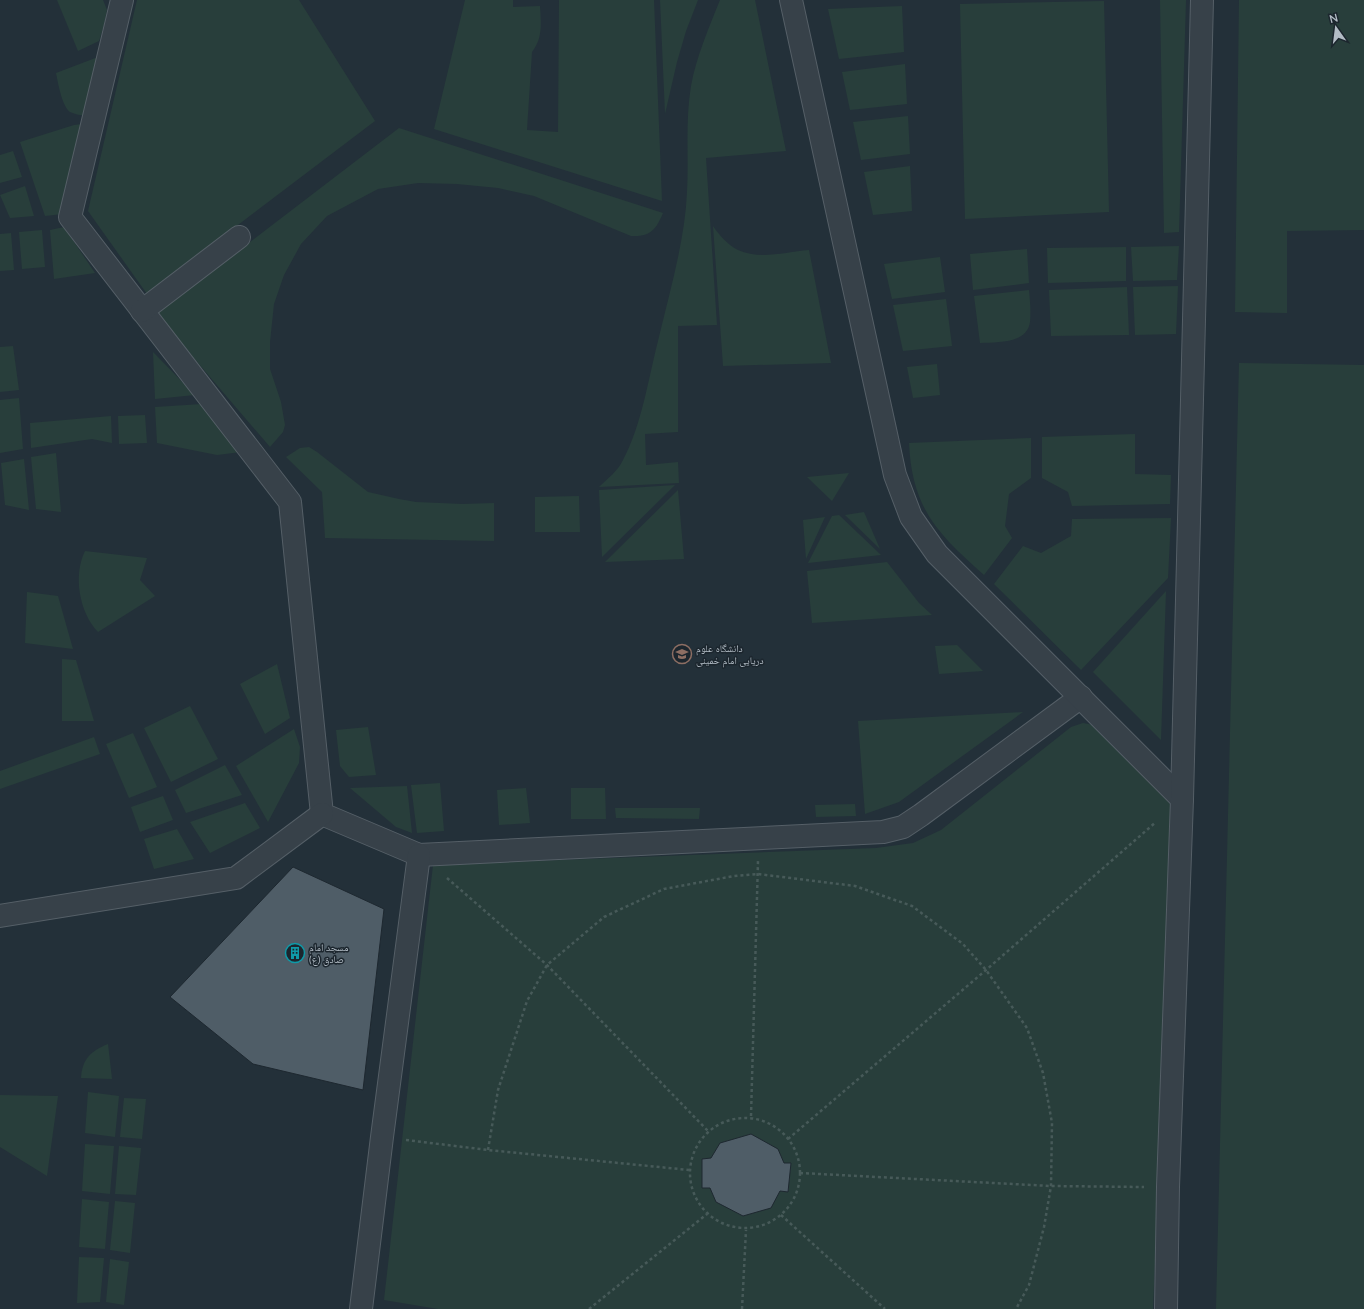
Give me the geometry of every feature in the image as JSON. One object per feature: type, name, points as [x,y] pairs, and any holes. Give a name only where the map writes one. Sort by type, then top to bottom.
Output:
[{"type":"lane","points":[[122,0],[70,217],[290,502],[322,814]]},
{"type":"lane","points":[[791,0],[896,475],[911,517],[936,554],[1182,799]]},
{"type":"lane","points":[[1166,1309],[1168,1188],[1182,799],[1202,0]]},
{"type":"lane","points":[[142,311],[239,237]]},
{"type":"lane","points":[[322,814],[420,854],[883,832],[903,827],[921,815],[1081,697]]},
{"type":"lane","points":[[0,916],[236,878],[322,814]]},
{"type":"lane","points":[[362,1309],[382,1138],[420,854]]},
{"type":"path","points":[[788,1139],[986,970],[1182,799]]},
{"type":"path","points":[[751,1116],[759,839]]},
{"type":"path","points":[[420,854],[547,965],[708,1131]]},
{"type":"path","points":[[488,1150],[498,1090],[527,1001],[547,965],[604,917],[664,889],[734,876],[758,874],[855,886],[912,906],[963,944],[986,970],[1027,1028],[1043,1074],[1052,1123],[1051,1186],[1044,1227],[1029,1285],[1016,1309]]},
{"type":"path","points":[[751,1116],[767,1122],[779,1129],[788,1139],[798,1155],[800,1174],[798,1189],[791,1203],[781,1215],[768,1223],[746,1230],[722,1224],[707,1214],[698,1202],[691,1188],[689,1170],[694,1150],[708,1131],[718,1124],[730,1119],[751,1116]]},
{"type":"path","points":[[382,1138],[689,1170]]},
{"type":"path","points":[[800,1174],[1051,1186],[1168,1188]]},
{"type":"path","points":[[589,1309],[707,1214]]},
{"type":"path","points":[[781,1215],[885,1309]]},
{"type":"path","points":[[742,1309],[746,1230]]},
{"type":"green space","points":[[57,0],[103,0],[107,10],[99,41],[78,51]]},
{"type":"green space","points":[[137,0],[299,0],[375,121],[147,294],[88,211]]},
{"type":"green space","points":[[465,0],[513,0],[513,7],[540,6],[540,36],[536,47],[532,52],[527,130],[558,132],[559,0],[654,0],[662,201],[434,129]]},
{"type":"green space","points":[[660,0],[698,0],[686,31],[677,62],[665,114]]},
{"type":"green space","points":[[720,0],[755,0],[786,151],[706,158],[717,325],[678,326],[678,432],[645,434],[646,465],[678,462],[679,483],[599,487],[621,464],[630,446],[644,402],[676,267],[686,211],[688,179],[688,113],[693,75],[699,54]]},
{"type":"green space","points":[[1160,0],[1186,0],[1179,232],[1164,233]]},
{"type":"green space","points":[[1239,0],[1364,0],[1364,230],[1287,231],[1287,313],[1235,312]]},
{"type":"green space","points":[[1104,1],[1109,212],[965,219],[960,4]]},
{"type":"green space","points":[[902,6],[904,52],[839,59],[828,9]]},
{"type":"green space","points":[[98,57],[85,116],[70,112],[63,100],[56,73]]},
{"type":"green space","points":[[905,64],[907,104],[850,110],[842,72]]},
{"type":"green space","points":[[908,116],[910,154],[861,160],[853,122]]},
{"type":"green space","points":[[83,124],[63,214],[45,216],[20,142],[74,125]]},
{"type":"green space","points":[[399,128],[663,213],[658,224],[648,234],[631,236],[534,196],[498,188],[457,184],[418,183],[378,189],[327,216],[301,244],[284,275],[274,304],[270,342],[270,369],[281,402],[285,425],[283,432],[270,447],[156,314]]},
{"type":"green space","points":[[13,151],[22,177],[0,183],[0,155]]},
{"type":"green space","points":[[910,166],[912,211],[873,215],[864,172]]},
{"type":"green space","points":[[25,186],[34,216],[10,218],[0,195]]},
{"type":"green space","points":[[713,226],[731,245],[746,253],[764,255],[809,250],[831,363],[723,366]]},
{"type":"green space","points":[[64,227],[95,273],[54,279],[50,230]]},
{"type":"green space","points":[[42,230],[45,267],[22,269],[19,232]]},
{"type":"green space","points":[[11,233],[14,270],[0,271],[0,234]]},
{"type":"green space","points":[[1179,246],[1177,280],[1133,281],[1131,247]]},
{"type":"green space","points":[[1126,247],[1126,281],[1048,283],[1047,248]]},
{"type":"green space","points":[[1027,249],[1029,283],[973,290],[970,254]]},
{"type":"green space","points":[[940,257],[945,292],[892,299],[884,264]]},
{"type":"green space","points":[[1178,286],[1176,334],[1135,335],[1133,287]]},
{"type":"green space","points":[[1127,287],[1129,335],[1051,336],[1049,290]]},
{"type":"green space","points":[[1029,290],[1030,322],[1028,329],[1017,338],[1002,342],[980,343],[974,296]]},
{"type":"green space","points":[[946,299],[952,346],[903,351],[893,305]]},
{"type":"green space","points":[[13,346],[19,390],[0,392],[0,347]]},
{"type":"green space","points":[[153,352],[195,395],[155,399]]},
{"type":"green space","points":[[1239,363],[1364,365],[1364,1309],[1216,1309]]},
{"type":"green space","points":[[937,364],[940,395],[913,398],[907,367]]},
{"type":"green space","points":[[19,398],[23,449],[0,453],[0,400]]},
{"type":"green space","points":[[202,404],[241,452],[217,455],[157,443],[155,407]]},
{"type":"green space","points":[[145,415],[147,443],[119,444],[118,416]]},
{"type":"green space","points":[[111,416],[112,443],[92,439],[31,448],[30,423]]},
{"type":"green space","points":[[1135,434],[1135,474],[1171,475],[1170,504],[1072,506],[1068,492],[1042,478],[1042,437]]},
{"type":"green space","points":[[1031,438],[1031,478],[1009,494],[1005,526],[1012,538],[984,575],[953,546],[930,518],[922,503],[916,486],[911,466],[909,443]]},
{"type":"green space","points":[[309,447],[368,492],[416,502],[463,504],[494,503],[494,541],[325,538],[322,492],[286,457],[300,448]]},
{"type":"green space","points":[[56,453],[61,512],[36,509],[31,457]]},
{"type":"green space","points":[[24,459],[29,510],[5,505],[1,463]]},
{"type":"green space","points":[[849,473],[832,501],[807,477]]},
{"type":"green space","points":[[675,485],[602,557],[599,490]]},
{"type":"green space","points":[[678,490],[684,559],[605,562]]},
{"type":"green space","points":[[579,496],[580,532],[535,532],[535,497]]},
{"type":"green space","points":[[864,512],[880,549],[845,515]]},
{"type":"green space","points":[[839,515],[881,555],[808,563],[832,516]]},
{"type":"green space","points":[[825,517],[806,559],[803,520]]},
{"type":"green space","points":[[1171,518],[1168,578],[1081,670],[994,584],[1023,546],[1041,553],[1071,536],[1072,519]]},
{"type":"green space","points":[[85,551],[147,558],[140,580],[155,596],[98,632],[91,624],[86,614],[80,593],[79,571]]},
{"type":"green space","points":[[887,562],[919,603],[932,615],[812,623],[807,571]]},
{"type":"green space","points":[[1166,591],[1161,740],[1093,672]]},
{"type":"green space","points":[[27,592],[58,596],[73,649],[25,643]]},
{"type":"green space","points":[[957,645],[983,671],[939,674],[935,646]]},
{"type":"green space","points":[[62,659],[76,660],[94,721],[62,721]]},
{"type":"green space","points":[[277,664],[290,718],[265,734],[240,684]]},
{"type":"green space","points":[[190,706],[218,759],[171,782],[144,728]]},
{"type":"green space","points":[[1023,712],[899,802],[865,814],[858,721]]},
{"type":"green space","points":[[1083,723],[1094,725],[1174,806],[1153,1309],[438,1309],[384,1300],[433,865],[876,848],[913,843],[941,830],[1071,727]]},
{"type":"green space","points":[[368,727],[376,775],[349,777],[340,766],[336,730]]},
{"type":"green space","points":[[294,729],[300,747],[299,763],[268,822],[236,766]]},
{"type":"green space","points":[[133,733],[157,787],[129,798],[106,744]]},
{"type":"green space","points":[[94,737],[100,754],[0,789],[0,771]]},
{"type":"green space","points":[[225,765],[242,795],[186,813],[175,790]]},
{"type":"green space","points":[[440,783],[444,831],[417,833],[411,785]]},
{"type":"green space","points":[[407,786],[412,833],[396,827],[350,788]]},
{"type":"green space","points":[[526,788],[530,823],[499,825],[497,790]]},
{"type":"green space","points":[[571,788],[605,788],[606,819],[571,819]]},
{"type":"green space","points":[[163,796],[173,820],[140,832],[131,807]]},
{"type":"green space","points":[[245,803],[260,828],[210,853],[190,822]]},
{"type":"green space","points":[[855,804],[856,816],[816,817],[815,805]]},
{"type":"green space","points":[[615,808],[700,808],[699,819],[616,818]]},
{"type":"green space","points":[[177,829],[194,859],[154,869],[144,839]]},
{"type":"green space","points":[[108,1044],[112,1079],[81,1078],[83,1066],[88,1056]]},
{"type":"green space","points":[[88,1092],[119,1096],[115,1137],[85,1133]]},
{"type":"green space","points":[[0,1095],[58,1096],[47,1176],[0,1147]]},
{"type":"green space","points":[[124,1098],[146,1099],[142,1139],[120,1137]]},
{"type":"green space","points":[[85,1144],[114,1146],[110,1194],[82,1191]]},
{"type":"green space","points":[[119,1146],[141,1148],[136,1195],[115,1194]]},
{"type":"green space","points":[[82,1199],[109,1202],[105,1249],[79,1247]]},
{"type":"green space","points":[[115,1201],[135,1203],[130,1253],[110,1250]]},
{"type":"green space","points":[[79,1257],[104,1258],[100,1302],[77,1303]]},
{"type":"green space","points":[[110,1259],[129,1262],[124,1305],[106,1302]]},
{"type":"building","name":"مسجد امام صادق (ع)","points":[[293,867],[384,909],[363,1090],[253,1064],[170,997]]},
{"type":"building","points":[[751,1134],[778,1149],[784,1163],[791,1163],[788,1192],[780,1191],[771,1208],[743,1216],[716,1202],[710,1188],[702,1188],[702,1159],[711,1158],[720,1143]]},
{"type":"place","name":"دانشگاه علوم دریایی امام خمینی","points":[[682,654]]},
{"type":"place","name":"مسجد امام صادق (ع)","points":[[295,953]]}]
